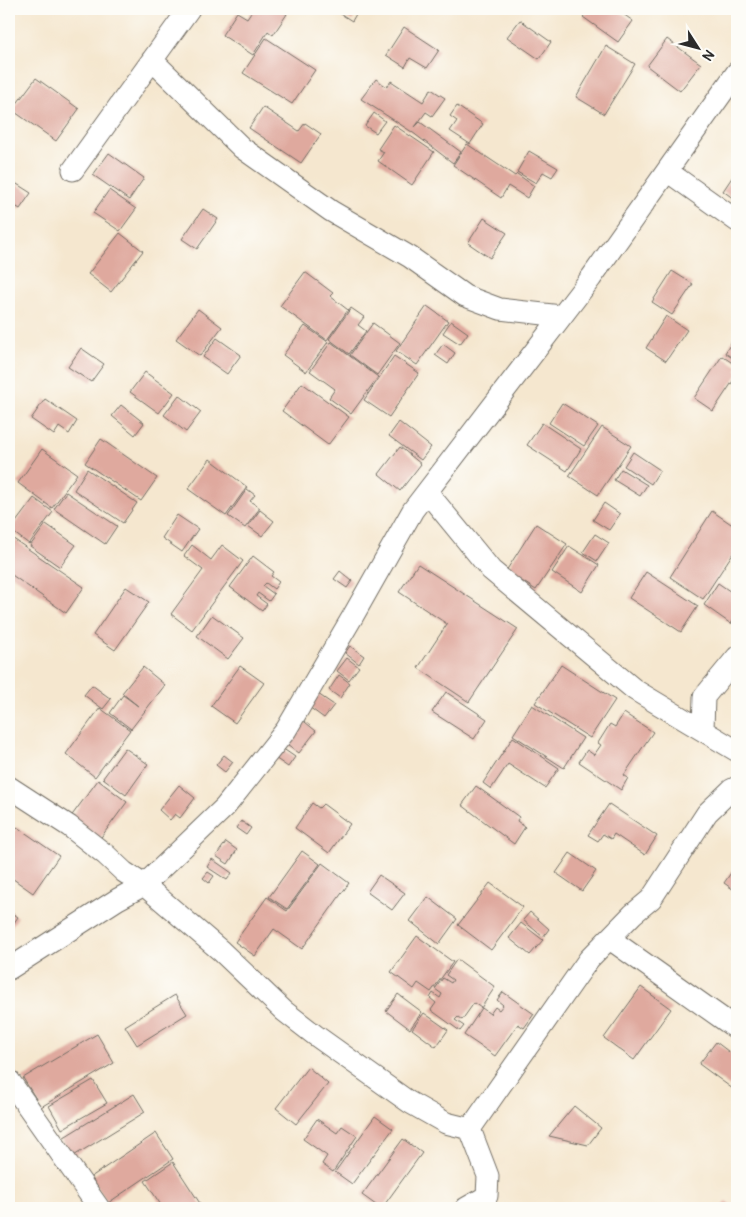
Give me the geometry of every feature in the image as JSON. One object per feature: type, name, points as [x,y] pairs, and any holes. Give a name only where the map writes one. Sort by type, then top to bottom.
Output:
[{"type":"street","points":[[73,170],[189,9]]},
{"type":"street","points":[[152,60],[242,148],[331,210],[410,257],[465,296],[500,309],[561,316]]},
{"type":"street","points":[[9,969],[118,899],[144,885],[225,807],[286,730],[412,510],[591,278],[737,72]]},
{"type":"street","points":[[667,171],[737,221]]},
{"type":"street","points":[[427,492],[491,570],[635,690],[737,750]]},
{"type":"street","points":[[703,730],[704,697],[737,657]]},
{"type":"street","points":[[9,787],[69,826],[124,872],[144,885],[221,951],[284,1011],[315,1035],[409,1102],[446,1123],[470,1129]]},
{"type":"street","points":[[470,1129],[589,959],[633,914],[651,899],[708,813],[731,790],[737,787]]},
{"type":"street","points":[[610,939],[737,1029]]},
{"type":"street","points":[[9,1080],[99,1208]]},
{"type":"street","points":[[466,1208],[487,1196],[488,1176],[470,1129]]},
{"type":"building","points":[[253,9],[279,9],[287,14],[273,35],[268,31],[253,55],[222,35],[237,12],[247,18]]},
{"type":"building","points":[[333,9],[359,9],[352,21]]},
{"type":"building","points":[[589,9],[616,9],[633,21],[618,42],[583,17]]},
{"type":"building","points":[[520,20],[551,42],[539,59],[507,37]]},
{"type":"building","points":[[404,27],[439,50],[427,68],[410,58],[405,67],[386,55]]},
{"type":"building","points":[[266,38],[315,70],[292,104],[243,73]]},
{"type":"building","points":[[667,39],[701,64],[680,91],[647,66]]},
{"type":"building","points":[[606,46],[635,64],[604,114],[576,97]]},
{"type":"building","points":[[36,78],[79,109],[56,141],[12,110]]},
{"type":"building","points":[[376,79],[387,87],[391,81],[423,102],[431,89],[445,98],[432,116],[426,112],[415,127],[420,122],[461,152],[453,163],[412,132],[361,99]]},
{"type":"building","points":[[457,106],[483,124],[470,144],[450,131],[457,121],[450,116]]},
{"type":"building","points":[[263,107],[299,131],[305,123],[321,134],[301,163],[249,128]]},
{"type":"building","points":[[374,113],[385,121],[376,133],[365,126]]},
{"type":"building","points":[[394,125],[434,152],[412,185],[378,161],[384,152],[378,149]]},
{"type":"building","points":[[467,144],[515,176],[517,174],[534,186],[527,198],[508,186],[501,198],[453,165]]},
{"type":"building","points":[[529,151],[558,168],[552,177],[543,172],[536,183],[517,172]]},
{"type":"building","points":[[109,153],[144,178],[129,200],[93,175]]},
{"type":"building","points":[[737,170],[737,201],[723,191]]},
{"type":"building","points":[[9,179],[31,193],[20,209],[9,202]]},
{"type":"building","points":[[109,190],[136,209],[120,231],[93,213]]},
{"type":"building","points":[[203,209],[218,219],[197,249],[182,239]]},
{"type":"building","points":[[484,218],[507,233],[490,258],[468,243]]},
{"type":"building","points":[[120,233],[143,251],[111,292],[88,274]]},
{"type":"building","points":[[672,271],[693,284],[672,315],[652,302]]},
{"type":"building","points":[[305,272],[333,293],[330,296],[348,310],[327,340],[280,306]]},
{"type":"building","points":[[427,306],[448,321],[417,365],[396,351]]},
{"type":"building","points":[[351,308],[364,317],[358,325],[366,331],[349,354],[329,339]]},
{"type":"building","points":[[198,309],[222,327],[200,356],[176,339]]},
{"type":"building","points":[[666,316],[687,330],[666,361],[646,348]]},
{"type":"building","points":[[451,321],[468,333],[460,344],[443,333]]},
{"type":"building","points":[[373,323],[400,343],[377,375],[350,355]]},
{"type":"building","points":[[305,326],[328,342],[306,372],[283,355]]},
{"type":"building","points":[[737,333],[737,361],[725,353]]},
{"type":"building","points":[[217,338],[241,355],[227,374],[203,357]]},
{"type":"building","points":[[331,342],[378,377],[351,414],[329,398],[335,389],[310,371]]},
{"type":"building","points":[[443,344],[455,353],[448,364],[435,355]]},
{"type":"building","points":[[81,348],[104,364],[91,382],[68,367]]},
{"type":"building","points":[[394,356],[419,373],[389,417],[364,400]]},
{"type":"building","points":[[722,356],[737,366],[737,375],[713,411],[694,398]]},
{"type":"building","points":[[145,372],[174,393],[159,413],[130,392]]},
{"type":"building","points":[[302,383],[349,417],[328,445],[282,411]]},
{"type":"building","points":[[179,395],[201,412],[186,432],[164,415]]},
{"type":"building","points":[[45,399],[77,421],[69,434],[59,427],[54,435],[31,419]]},
{"type":"building","points":[[562,403],[598,426],[584,446],[549,423]]},
{"type":"building","points":[[121,405],[144,423],[135,435],[112,416]]},
{"type":"building","points":[[399,422],[431,447],[421,460],[389,436]]},
{"type":"building","points":[[542,423],[581,449],[567,471],[527,445]]},
{"type":"building","points":[[602,427],[631,446],[598,495],[569,476]]},
{"type":"building","points":[[101,439],[157,478],[141,501],[85,463]]},
{"type":"building","points":[[400,447],[421,464],[400,491],[379,474]]},
{"type":"building","points":[[42,449],[77,474],[52,508],[18,483]]},
{"type":"building","points":[[633,452],[660,470],[651,484],[624,466]]},
{"type":"building","points":[[210,459],[247,487],[226,516],[188,489]]},
{"type":"building","points":[[87,469],[137,503],[123,523],[74,490]]},
{"type":"building","points":[[621,469],[647,485],[640,496],[614,480]]},
{"type":"building","points":[[247,489],[255,495],[250,501],[260,508],[245,528],[228,516]]},
{"type":"building","points":[[66,492],[117,526],[105,544],[54,509]]},
{"type":"building","points":[[34,498],[53,512],[29,544],[10,530]]},
{"type":"building","points":[[604,503],[620,514],[609,530],[593,520]]},
{"type":"building","points":[[260,510],[274,521],[262,536],[248,526]]},
{"type":"building","points":[[712,511],[737,528],[737,547],[703,599],[670,577]]},
{"type":"building","points":[[177,515],[198,529],[182,552],[162,538]]},
{"type":"building","points":[[46,524],[76,545],[60,567],[30,546]]},
{"type":"building","points":[[536,524],[567,544],[536,590],[506,571]]},
{"type":"building","points":[[595,534],[609,543],[597,561],[583,552]]},
{"type":"building","points":[[9,536],[84,587],[66,613],[9,573]]},
{"type":"building","points":[[192,545],[211,560],[222,545],[243,561],[192,630],[171,614],[203,570],[184,556]]},
{"type":"building","points":[[569,546],[599,565],[582,592],[552,572]]},
{"type":"building","points":[[253,556],[274,572],[271,576],[279,582],[274,589],[266,583],[263,586],[274,594],[269,601],[258,593],[256,596],[267,604],[262,611],[230,587]]},
{"type":"building","points":[[418,564],[518,629],[469,702],[418,668],[447,624],[399,592]]},
{"type":"building","points":[[340,571],[352,581],[347,588],[334,579]]},
{"type":"building","points":[[646,572],[698,606],[681,632],[629,598]]},
{"type":"building","points":[[718,583],[737,596],[737,615],[731,624],[704,605]]},
{"type":"building","points":[[126,587],[149,602],[115,650],[93,635]]},
{"type":"building","points":[[212,615],[244,638],[228,659],[197,636]]},
{"type":"building","points":[[350,646],[364,656],[359,664],[345,653]]},
{"type":"building","points":[[347,658],[359,667],[349,680],[337,671]]},
{"type":"building","points":[[561,665],[615,700],[590,738],[535,703]]},
{"type":"building","points":[[240,666],[264,683],[235,723],[211,706]]},
{"type":"building","points":[[143,667],[165,685],[131,729],[110,713],[123,695],[138,706],[122,693]]},
{"type":"building","points":[[339,675],[350,683],[340,698],[329,690]]},
{"type":"building","points":[[92,685],[111,699],[103,709],[84,695]]},
{"type":"building","points":[[446,692],[487,719],[474,739],[432,712]]},
{"type":"building","points":[[318,694],[334,705],[324,718],[309,707]]},
{"type":"building","points":[[532,705],[583,738],[564,768],[513,735]]},
{"type":"building","points":[[100,708],[130,730],[95,777],[66,754]]},
{"type":"building","points":[[624,713],[653,732],[624,775],[628,778],[621,790],[579,762],[587,750],[594,755],[601,745],[598,743],[610,724],[615,727]]},
{"type":"building","points":[[300,718],[316,731],[299,753],[283,741]]},
{"type":"building","points":[[513,737],[559,768],[545,788],[508,764],[491,789],[483,783]]},
{"type":"building","points":[[125,748],[148,764],[126,795],[103,778]]},
{"type":"building","points":[[282,748],[295,757],[288,767],[275,758]]},
{"type":"building","points":[[224,755],[233,762],[225,772],[216,765]]},
{"type":"building","points":[[98,780],[127,802],[99,840],[70,818]]},
{"type":"building","points":[[179,785],[195,798],[180,818],[175,814],[170,820],[159,810]]},
{"type":"building","points":[[476,786],[519,817],[517,821],[525,827],[514,844],[462,805]]},
{"type":"building","points":[[312,803],[319,808],[323,804],[350,824],[329,853],[295,828]]},
{"type":"building","points":[[609,804],[657,836],[645,855],[614,834],[611,839],[603,834],[598,841],[588,835]]},
{"type":"building","points":[[241,821],[251,828],[246,835],[236,828]]},
{"type":"building","points":[[17,827],[59,856],[33,893],[9,876],[9,839]]},
{"type":"building","points":[[226,842],[237,850],[228,864],[216,856]]},
{"type":"building","points":[[302,851],[320,864],[287,909],[269,897]]},
{"type":"building","points":[[570,853],[596,871],[582,891],[556,873]]},
{"type":"building","points":[[212,859],[232,873],[227,880],[207,867]]},
{"type":"building","points":[[322,863],[349,883],[302,949],[274,929],[255,956],[235,942],[267,897],[287,911]]},
{"type":"building","points":[[737,864],[737,892],[724,883]]},
{"type":"building","points":[[208,872],[214,876],[209,883],[203,878]]},
{"type":"building","points":[[379,875],[405,893],[392,910],[367,892]]},
{"type":"building","points":[[490,883],[523,907],[491,950],[458,925]]},
{"type":"building","points":[[428,897],[457,919],[439,944],[410,921]]},
{"type":"building","points":[[9,911],[18,917],[9,930]]},
{"type":"building","points":[[530,912],[549,929],[543,937],[523,920]]},
{"type":"building","points":[[521,923],[543,940],[530,955],[509,938]]},
{"type":"building","points":[[417,936],[453,962],[431,992],[418,983],[414,989],[391,972]]},
{"type":"building","points":[[457,959],[495,987],[481,1008],[474,1003],[462,1020],[458,1017],[455,1020],[464,1026],[460,1031],[431,1010],[436,1003],[430,998],[433,993],[440,998],[442,994],[435,989],[443,978],[451,983],[453,980],[446,975]]},
{"type":"building","points":[[641,987],[671,1009],[634,1060],[604,1038]]},
{"type":"building","points":[[503,992],[534,1014],[524,1028],[518,1024],[495,1056],[464,1035],[482,1008],[490,1014],[495,1007],[499,1010],[503,1005],[497,1000]]},
{"type":"building","points":[[398,994],[422,1012],[410,1029],[386,1011]]},
{"type":"building","points":[[175,995],[187,1014],[137,1045],[125,1026]]},
{"type":"building","points":[[424,1013],[448,1030],[436,1047],[412,1029]]},
{"type":"building","points":[[97,1034],[114,1063],[41,1107],[23,1078]]},
{"type":"building","points":[[716,1042],[737,1058],[737,1092],[699,1064]]},
{"type":"building","points":[[308,1067],[328,1084],[296,1124],[276,1108]]},
{"type":"building","points":[[93,1080],[107,1103],[62,1129],[49,1106]]},
{"type":"building","points":[[134,1094],[145,1112],[72,1157],[61,1139]]},
{"type":"building","points":[[574,1106],[601,1128],[588,1145],[549,1136]]},
{"type":"building","points":[[375,1116],[393,1129],[352,1184],[335,1172]]},
{"type":"building","points":[[317,1119],[337,1133],[342,1126],[357,1136],[333,1172],[322,1164],[327,1156],[303,1139]]},
{"type":"building","points":[[156,1133],[173,1159],[108,1203],[91,1177]]},
{"type":"building","points":[[403,1139],[422,1153],[382,1208],[380,1208],[362,1195]]},
{"type":"building","points":[[173,1162],[203,1208],[163,1208],[145,1181]]},
{"type":"building","points":[[726,1201],[735,1208],[721,1208]]}]
